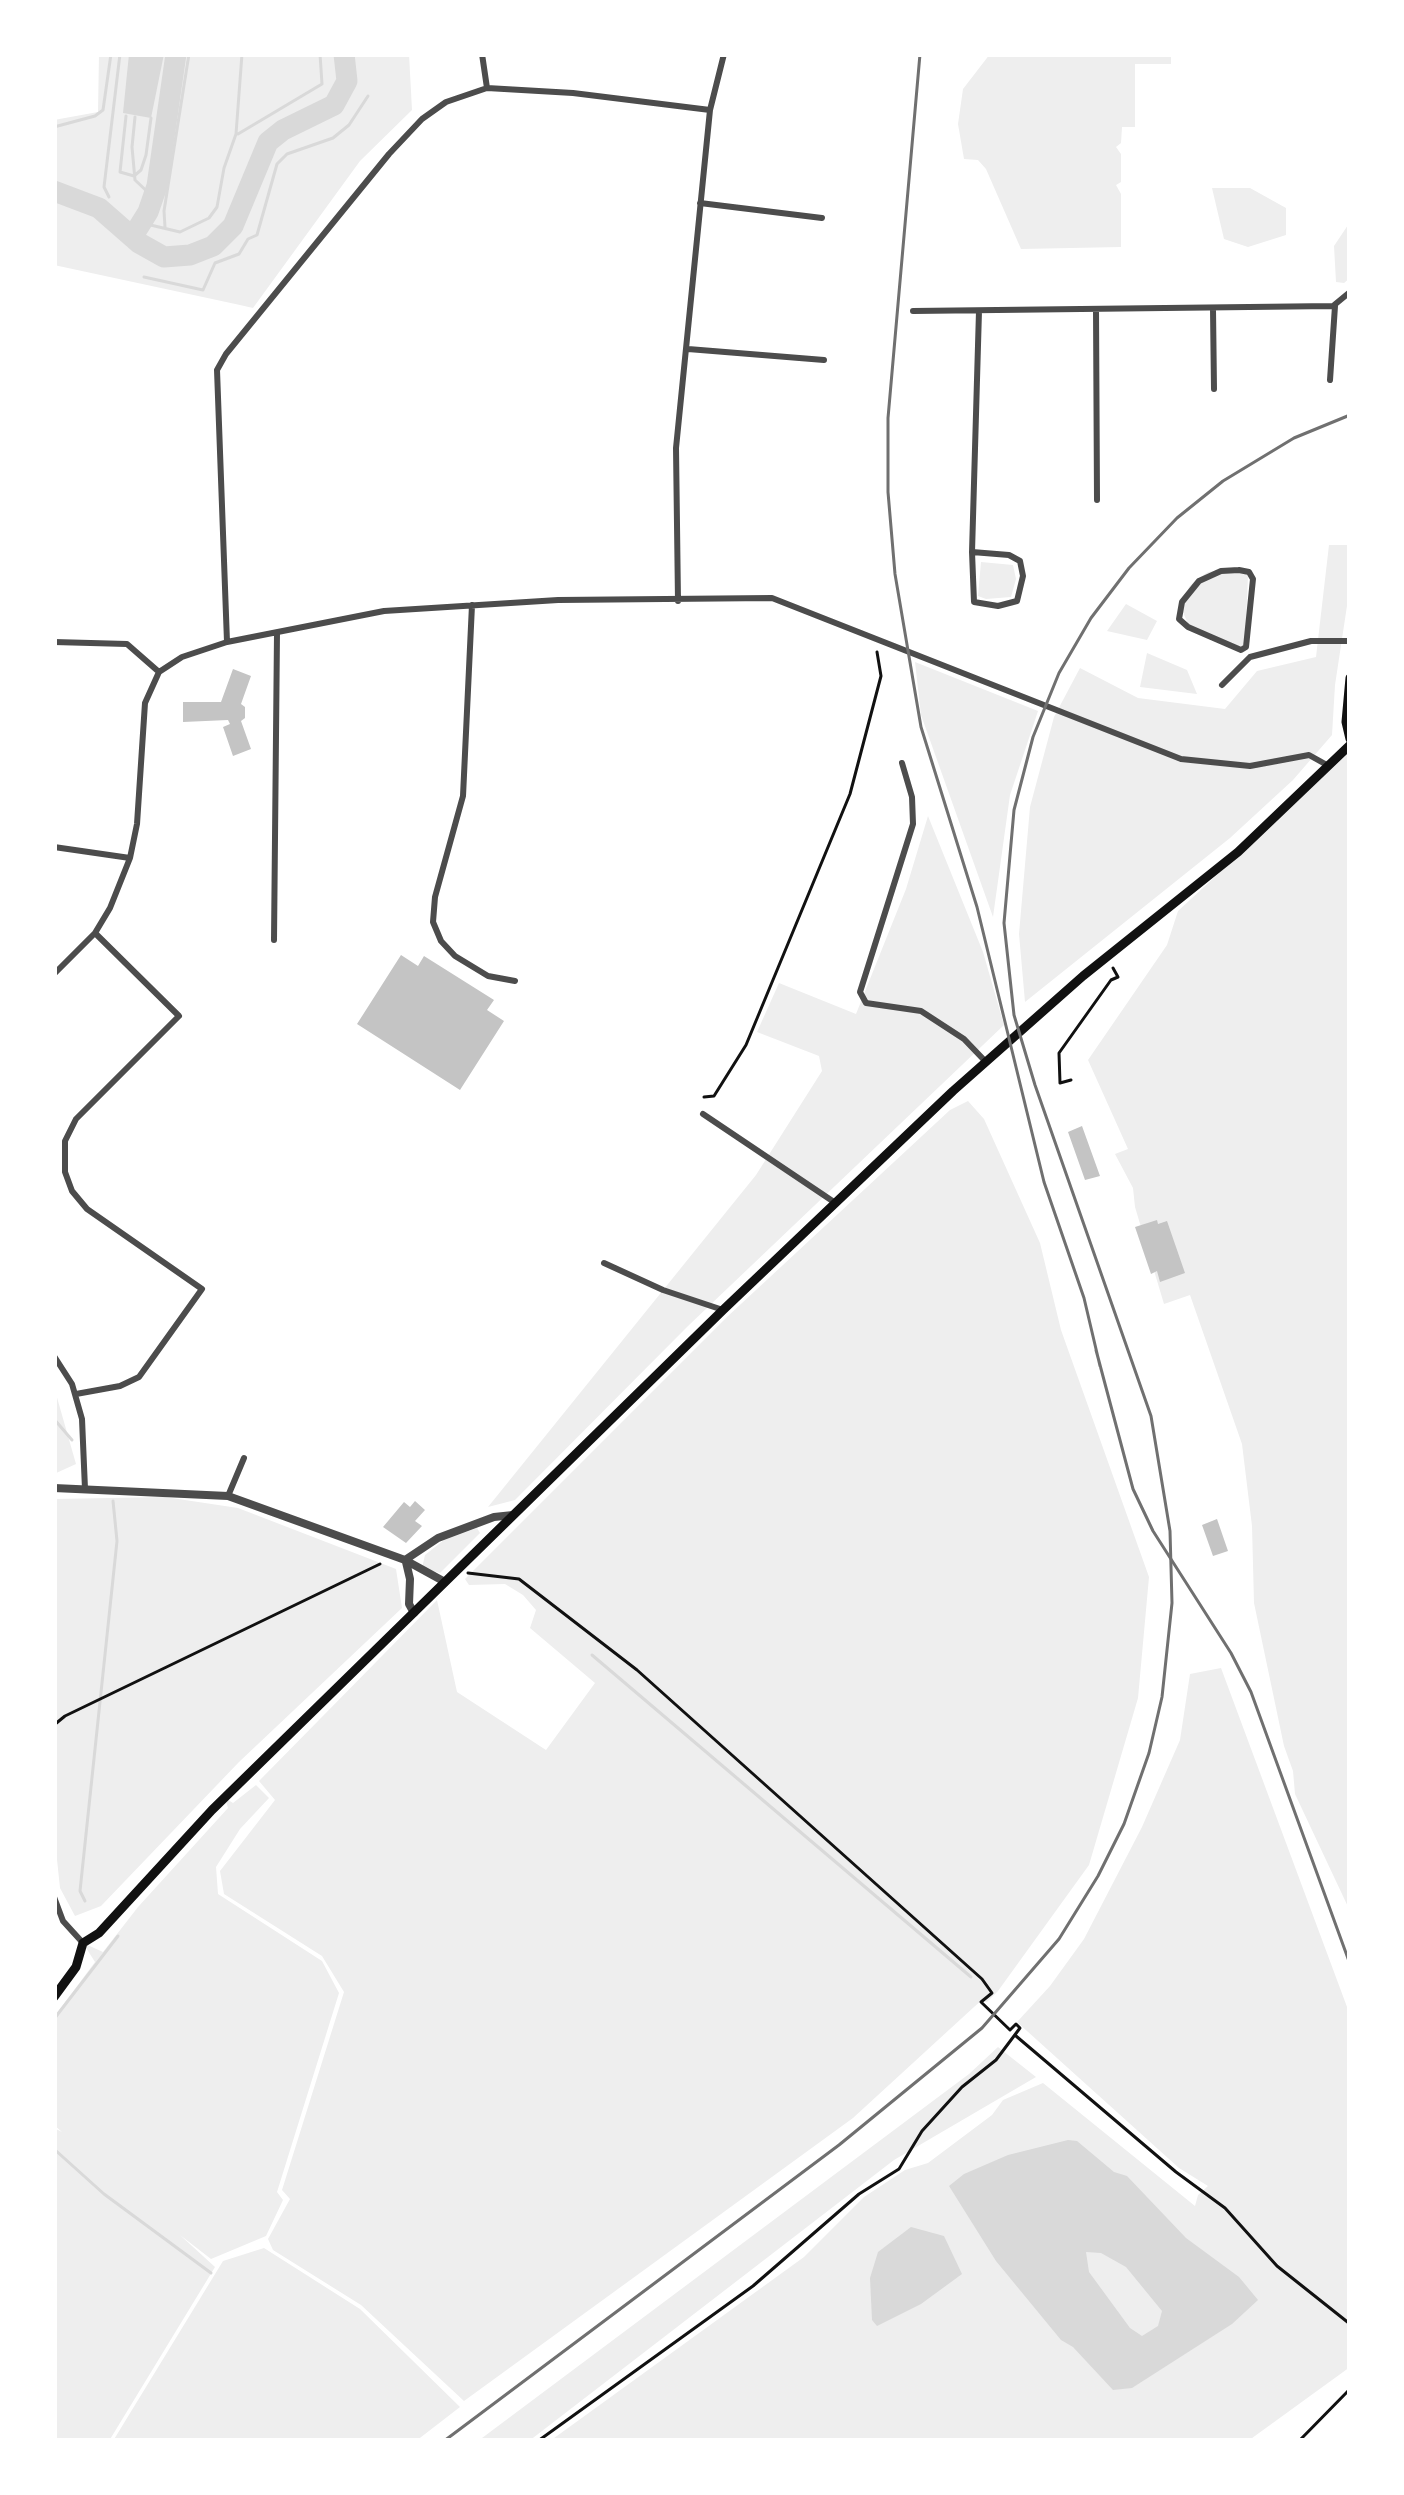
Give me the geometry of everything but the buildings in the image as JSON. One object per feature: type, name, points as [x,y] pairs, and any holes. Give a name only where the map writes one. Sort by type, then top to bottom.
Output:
[{"type":"main road","points":[[54,1997],[76,1966],[83,1943],[99,1933],[225,1798],[723,1310],[990,1058],[1068,988],[1238,851],[1350,742],[1346,722],[1350,678]]},
{"type":"street","points":[[482,54],[487,88]]},
{"type":"street","points":[[677,601],[673,493],[710,110],[724,54]]},
{"type":"street","points":[[227,642],[215,380],[220,363],[377,167],[422,119],[446,102],[487,88],[710,110]]},
{"type":"street","points":[[700,203],[822,218]]},
{"type":"street","points":[[1330,380],[1336,306],[1350,292]]},
{"type":"street","points":[[913,311],[1336,306]]},
{"type":"street","points":[[1096,309],[1097,500]]},
{"type":"street","points":[[1213,309],[1214,389]]},
{"type":"street","points":[[972,553],[1020,561],[1023,576],[1017,601],[974,602],[972,553],[979,311]]},
{"type":"street","points":[[688,349],[824,360]]},
{"type":"street","points":[[1244,648],[1250,572],[1209,575],[1190,590],[1179,619],[1188,627],[1244,648],[1250,657]]},
{"type":"street","points":[[54,974],[95,933],[130,858],[145,703],[159,672],[182,657],[227,642],[384,611],[759,597],[1200,763],[1250,766],[1300,755],[1327,765]]},
{"type":"street","points":[[472,605],[463,796],[435,897],[433,922],[441,941],[455,956],[488,976],[514,981]]},
{"type":"street","points":[[274,940],[277,633]]},
{"type":"street","points":[[1222,685],[1250,657],[1311,641],[1350,640]]},
{"type":"street","points":[[54,642],[127,644],[159,672]]},
{"type":"street","points":[[902,763],[914,824],[860,992],[866,1003],[921,1011],[990,1058]]},
{"type":"street","points":[[54,847],[130,858]]},
{"type":"street","points":[[76,1394],[120,1386],[139,1377],[202,1288],[87,1209],[68,1182],[64,1150],[76,1119],[179,1016],[95,933]]},
{"type":"street","points":[[703,1114],[837,1204]]},
{"type":"street","points":[[604,1263],[723,1310]]},
{"type":"street","points":[[54,1356],[76,1394],[84,1434],[85,1489]]},
{"type":"street","points":[[228,1496],[244,1458]]},
{"type":"street","points":[[54,1488],[228,1496],[405,1560],[445,1582]]},
{"type":"street","points":[[405,1560],[438,1538],[494,1517],[515,1515]]},
{"type":"street","points":[[405,1560],[414,1613]]},
{"type":"street","points":[[54,1897],[63,1921],[83,1943]]},
{"type":"path","points":[[704,1097],[714,1096],[746,1045],[850,794],[881,676],[877,652]]},
{"type":"path","points":[[1071,1079],[1060,1083],[1059,1053],[1111,980],[1118,977],[1110,967]]},
{"type":"path","points":[[54,1725],[381,1564],[388,1556]]},
{"type":"path","points":[[458,1570],[520,1579],[637,1670],[982,1979],[992,1993],[981,2002],[1010,2030],[1016,2024],[1020,2028],[996,2060],[962,2087],[922,2131],[899,2169],[859,2194],[752,2286],[538,2441]]},
{"type":"path","points":[[1014,2035],[1225,2208],[1277,2266],[1350,2324]]},
{"type":"path","points":[[1299,2441],[1350,2389]]},
{"type":"shaded area","points":[[99,54],[409,54],[412,110],[360,161],[253,308],[54,265],[54,120],[98,112]]},
{"type":"shaded area","points":[[129,54],[164,54],[151,118],[123,113]]},
{"type":"shaded area","points":[[990,54],[1171,54],[1171,64],[1135,64],[1135,127],[1122,127],[1121,143],[1116,147],[1121,154],[1121,182],[1116,185],[1121,194],[1121,247],[1021,249],[986,169],[978,160],[964,159],[958,124],[963,89]]},
{"type":"shaded area","points":[[1212,188],[1250,188],[1286,208],[1286,235],[1248,247],[1224,239]]},
{"type":"shaded area","points":[[1350,222],[1350,278],[1336,282],[1334,246]]},
{"type":"shaded area","points":[[1329,545],[1350,545],[1350,586],[1332,735],[1293,780],[1230,838],[1025,1002],[1019,934],[1030,807],[1054,717],[1080,668],[1138,698],[1225,709],[1257,671],[1316,657]]},
{"type":"shaded area","points":[[981,562],[1013,565],[1016,579],[1011,597],[978,596]]},
{"type":"shaded area","points":[[1237,567],[1248,576],[1245,646],[1241,648],[1189,626],[1182,610],[1189,587],[1197,579]]},
{"type":"shaded area","points":[[1126,604],[1157,621],[1147,640],[1107,631]]},
{"type":"shaded area","points":[[1147,653],[1187,670],[1197,694],[1140,687]]},
{"type":"shaded area","points":[[915,662],[1038,711],[1010,795],[993,917],[921,715]]},
{"type":"shaded area","points":[[1350,752],[1350,1911],[1295,1794],[1254,1603],[1252,1526],[1242,1444],[1190,1295],[1164,1304],[1133,1188],[1115,1154],[1128,1149],[1088,1060],[1167,945],[1178,911]]},
{"type":"shaded area","points":[[928,816],[983,952],[1004,1025],[688,1326],[515,1500],[488,1507],[756,1175],[822,1071],[819,1056],[757,1032],[779,983],[856,1014],[906,889]]},
{"type":"shaded area","points":[[968,1101],[984,1119],[1040,1243],[1061,1330],[1149,1577],[1138,1698],[1089,1865],[998,1991],[974,2007],[853,2118],[464,2401],[361,2305],[273,2250],[268,2239],[290,2199],[282,2190],[344,1992],[322,1956],[224,1894],[220,1871],[275,1800],[259,1781],[437,1600],[457,1692],[546,1750],[595,1683],[530,1628],[536,1610],[523,1595],[505,1584],[469,1585],[465,1579],[728,1316],[950,1110]]},
{"type":"shaded area","points":[[54,1387],[76,1464],[54,1474]]},
{"type":"shaded area","points":[[165,1497],[238,1508],[396,1569],[402,1608],[239,1762],[101,1906],[75,1916],[60,1888],[54,1831],[54,1499]]},
{"type":"shaded area","points":[[477,1528],[480,1533],[440,1573],[422,1568],[425,1555],[444,1540]]},
{"type":"shaded area","points":[[1221,1668],[1350,2015],[1350,2367],[1248,2441],[550,2441],[804,2257],[864,2197],[905,2170],[928,2163],[992,2115],[1003,2100],[1043,2083],[1195,2206],[1208,2186],[1179,2168],[1017,2022],[1084,1939],[1142,1827],[1180,1740],[1190,1674]]},
{"type":"shaded area","points":[[256,1785],[269,1798],[240,1829],[216,1867],[218,1894],[322,1961],[339,1993],[277,2192],[283,2200],[266,2236],[211,2259],[180,2235],[215,2267],[109,2441],[54,2441],[54,2128],[62,2132],[54,2125],[54,2017],[95,1962],[83,1943],[103,1952],[228,1808],[225,1798],[233,1803]]},
{"type":"shaded area","points":[[998,2047],[1036,2077],[894,2160],[529,2441],[478,2441],[969,2074]]},
{"type":"shaded area","points":[[1077,2141],[1114,2172],[1127,2176],[1186,2238],[1239,2277],[1258,2300],[1232,2324],[1132,2388],[1113,2390],[1061,2340],[996,2261],[949,2186],[964,2174],[1008,2155]],"holes":[[[1086,2252],[1101,2253],[1126,2267],[1162,2311],[1158,2326],[1142,2336],[1130,2328],[1089,2272]]]},
{"type":"shaded area","points":[[911,2227],[944,2236],[962,2274],[921,2304],[877,2326],[872,2320],[870,2278],[878,2252]]},
{"type":"shaded area","points":[[264,2248],[360,2309],[460,2407],[416,2441],[113,2441],[223,2261]]},
{"type":"waterway","points":[[54,127],[103,110],[111,54]]},
{"type":"waterway","points":[[109,197],[104,187],[120,54]]},
{"type":"waterway","points":[[133,236],[157,186],[176,54]]},
{"type":"waterway","points":[[165,227],[189,54]]},
{"type":"waterway","points":[[142,223],[180,232],[209,218],[217,207],[236,134],[242,54]]},
{"type":"waterway","points":[[238,134],[322,84],[320,54]]},
{"type":"waterway","points":[[54,191],[99,208],[139,243],[164,257],[190,255],[213,246],[233,226],[268,142],[334,105],[347,81],[344,54]]},
{"type":"waterway","points":[[144,277],[203,290],[215,263],[239,254],[248,239],[257,235],[277,164],[287,154],[333,138],[349,125],[368,96]]},
{"type":"waterway","points":[[126,116],[120,172],[134,176],[146,155],[151,118]]},
{"type":"waterway","points":[[135,117],[135,180],[153,197]]},
{"type":"waterway","points":[[54,1419],[72,1440]]},
{"type":"waterway","points":[[85,1901],[80,1891],[117,1541],[113,1501]]},
{"type":"waterway","points":[[592,1655],[971,1977]]},
{"type":"waterway","points":[[54,2019],[118,1936]]},
{"type":"waterway","points":[[54,2149],[104,2194],[211,2273]]},
{"type":"tram line","points":[[920,54],[888,418],[895,574],[921,727],[977,907],[1044,1182],[1084,1298],[1100,1366]]},
{"type":"tram line","points":[[1096,1350],[1133,1489],[1153,1531],[1251,1692],[1350,1964]]},
{"type":"railway","points":[[444,2441],[839,2145],[982,2028],[1059,1939],[1124,1824],[1162,1697],[1172,1603],[1170,1531],[1151,1416],[1014,1015],[1004,923],[1014,810],[1033,737],[1059,673],[1091,618],[1129,568],[1177,518],[1223,481],[1294,438],[1350,415]]}]
